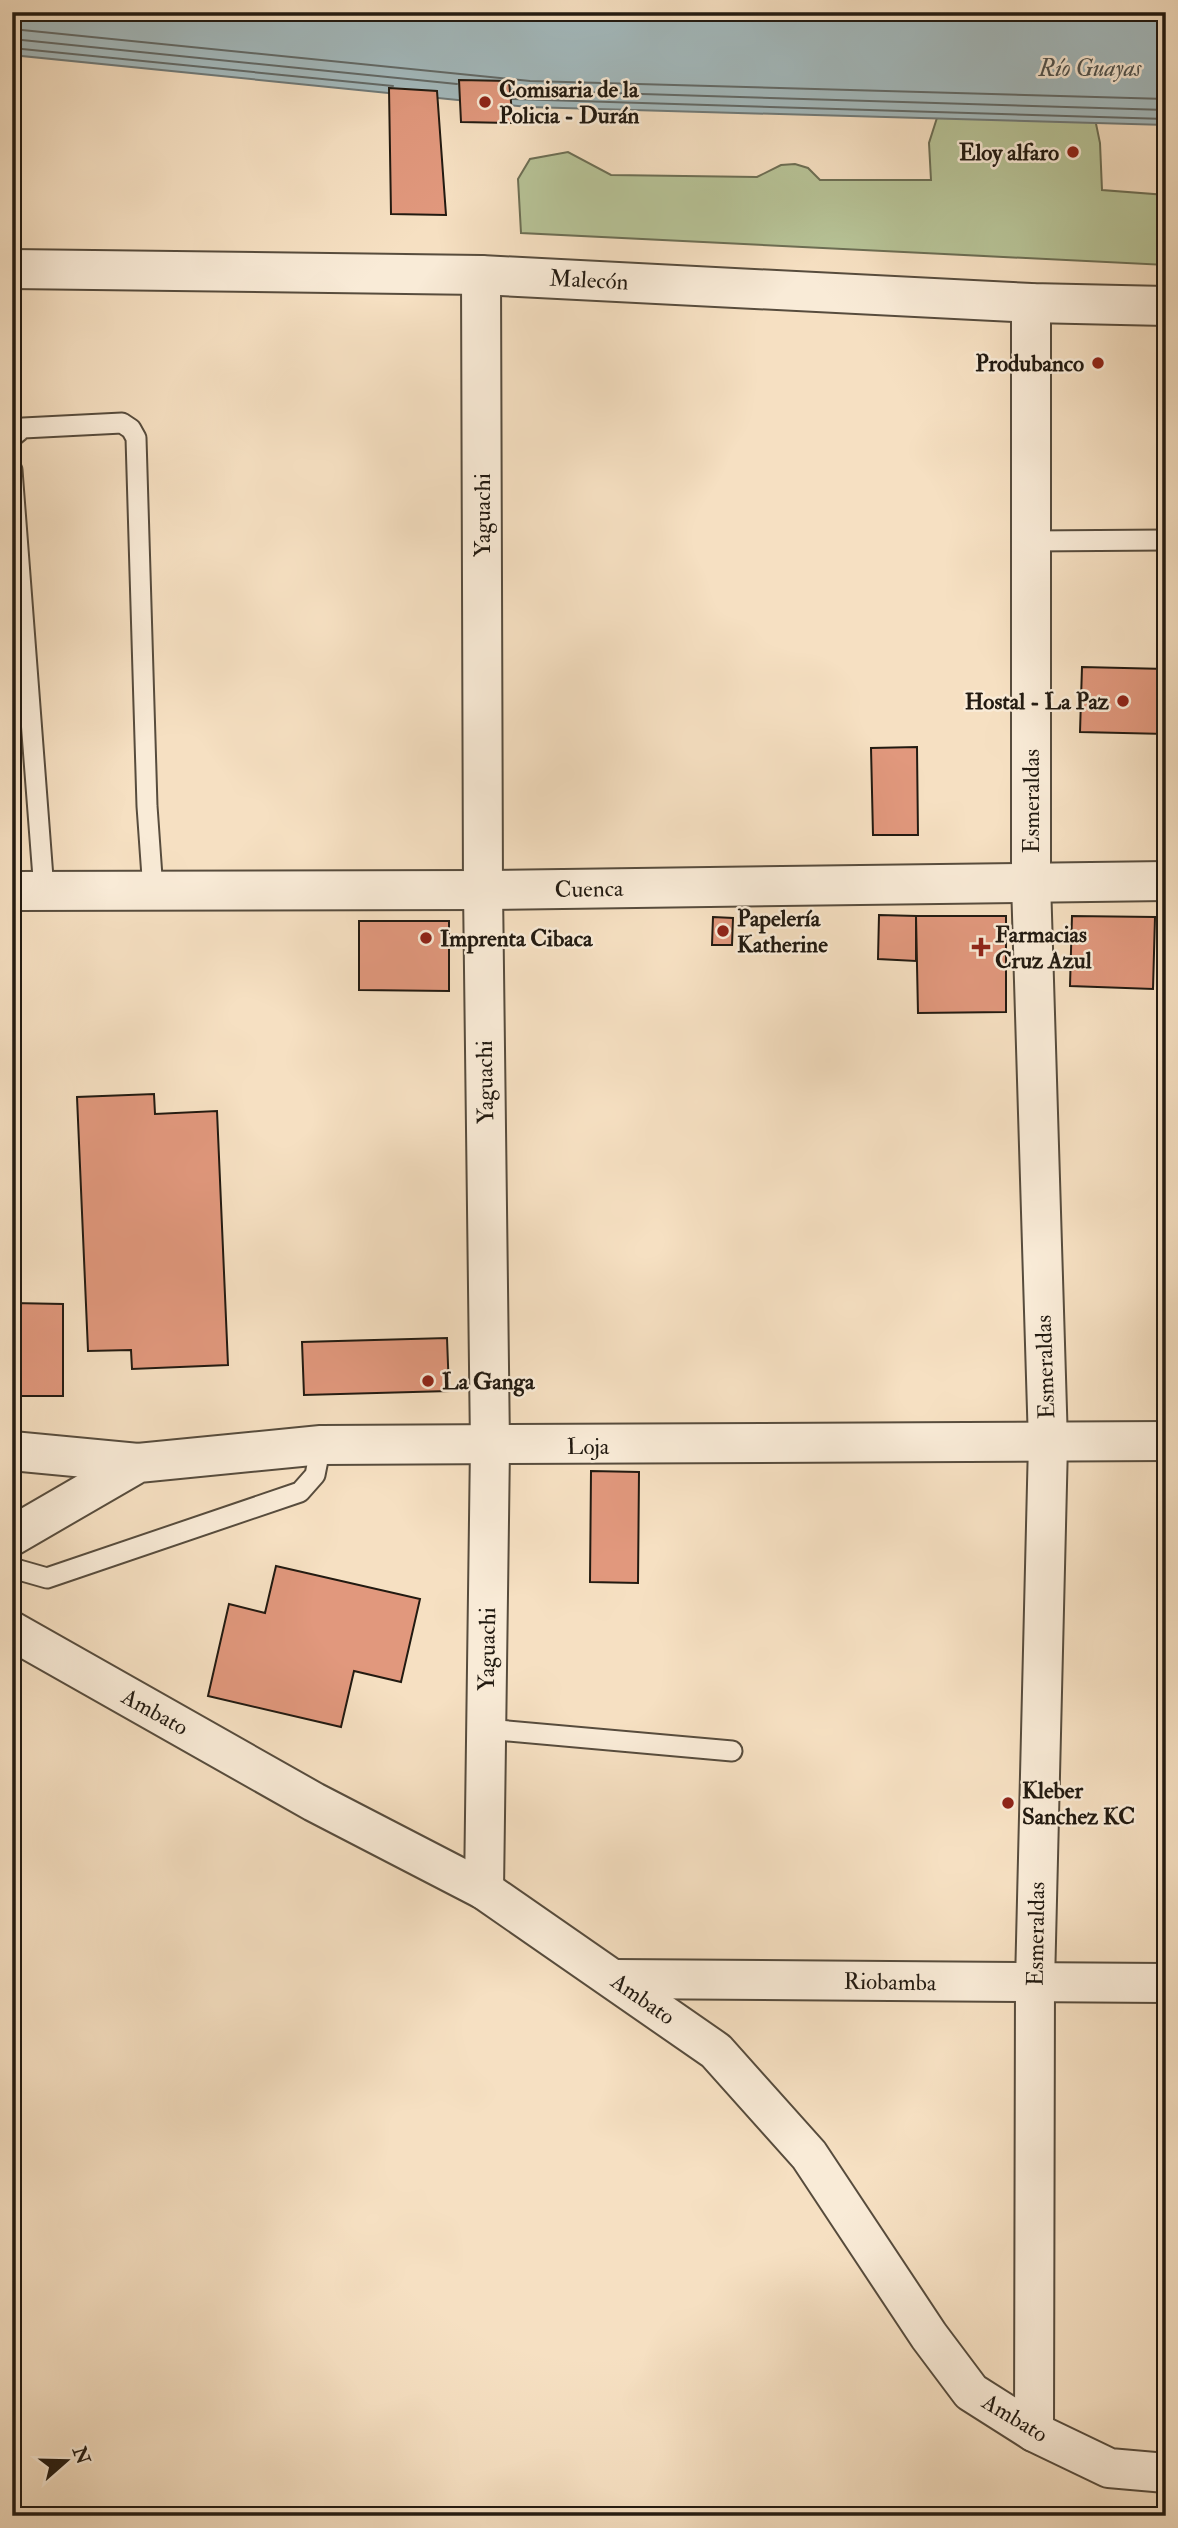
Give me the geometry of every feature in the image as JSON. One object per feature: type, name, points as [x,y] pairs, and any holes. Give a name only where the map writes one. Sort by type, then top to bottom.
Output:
[{"type":"street","name":"Malecón","points":[[12,270],[481,275],[1031,303],[1166,306]]},
{"type":"street","name":"Yaguachi","points":[[481,275],[483,890],[490,1446],[484,1890]]},
{"type":"street","name":"Esmeraldas","points":[[1031,303],[1031,882],[1048,1443],[1035,1983],[1034,2432]]},
{"type":"street","name":"Cuenca","points":[[28,891],[483,890],[1166,881]]},
{"type":"street","name":"Loja","points":[[12,1451],[138,1462],[321,1445],[1166,1441]]},
{"type":"street","points":[[12,1536],[138,1462]]},
{"type":"street","name":"Ambato","points":[[12,1631],[314,1802],[484,1890],[716,2051],[809,2155],[929,2336],[971,2392],[1034,2432],[1110,2469],[1166,2473]]},
{"type":"street","name":"Riobamba","points":[[614,1979],[1166,1983]]},
{"type":"lane","points":[[12,438],[23,428],[122,423],[131,429],[136,438],[147,806],[153,891]]},
{"type":"lane","points":[[12,470],[28,891]]},
{"type":"lane","points":[[1031,541],[1166,540]]},
{"type":"lane","points":[[12,1569],[47,1578],[300,1492],[315,1475],[321,1445]]},
{"type":"lane","points":[[486,1729],[732,1751]]},
{"type":"green space","points":[[943,99],[1094,114],[1100,143],[1102,190],[1166,195],[1166,265],[521,233],[518,179],[530,159],[568,152],[611,175],[757,177],[781,165],[795,164],[808,168],[820,180],[931,180],[929,143]]},
{"type":"water","name":"Río Guayas","points":[[12,12],[1166,12],[1166,125],[528,107],[12,55]]},
{"type":"building","name":"Comisaria de la Policia - Durán","points":[[459,80],[509,81],[513,123],[461,122]]},
{"type":"building","points":[[389,88],[437,91],[446,215],[391,214]]},
{"type":"building","name":"Hostal - La Paz","points":[[1082,667],[1166,669],[1166,734],[1080,732]]},
{"type":"building","points":[[917,747],[918,835],[873,835],[871,748]]},
{"type":"building","points":[[879,915],[916,916],[916,961],[878,959]]},
{"type":"building","points":[[916,916],[1006,916],[1006,1012],[918,1013]]},
{"type":"building","points":[[1072,916],[1155,917],[1153,989],[1070,986]]},
{"type":"building","name":"Papelería Katherine","points":[[713,917],[733,918],[732,945],[712,945]]},
{"type":"building","points":[[359,921],[449,921],[449,991],[359,990]]},
{"type":"building","points":[[154,1094],[155,1114],[217,1111],[228,1365],[132,1369],[131,1350],[88,1351],[77,1097]]},
{"type":"building","points":[[12,1303],[63,1304],[63,1396],[12,1396]]},
{"type":"building","points":[[447,1338],[449,1391],[304,1395],[302,1342]]},
{"type":"building","points":[[591,1471],[639,1472],[638,1583],[590,1582]]},
{"type":"building","points":[[276,1566],[420,1599],[401,1682],[354,1671],[341,1727],[208,1696],[229,1604],[265,1613]]},
{"type":"place","name":"Comisaria de la Policia - Durán","points":[[485,102]]},
{"type":"place","name":"Eloy alfaro","points":[[1073,152]]},
{"type":"place","name":"Produbanco","points":[[1098,363]]},
{"type":"place","name":"Hostal - La Paz","points":[[1123,701]]},
{"type":"place","name":"Papelería Katherine","points":[[723,931]]},
{"type":"place","name":"Imprenta Cibaca","points":[[426,938]]},
{"type":"place","name":"Farmacias Cruz Azul","points":[[981,947]]},
{"type":"place","name":"La Ganga","points":[[428,1381]]},
{"type":"place","name":"Kleber Sanchez KC","points":[[1008,1803]]}]
